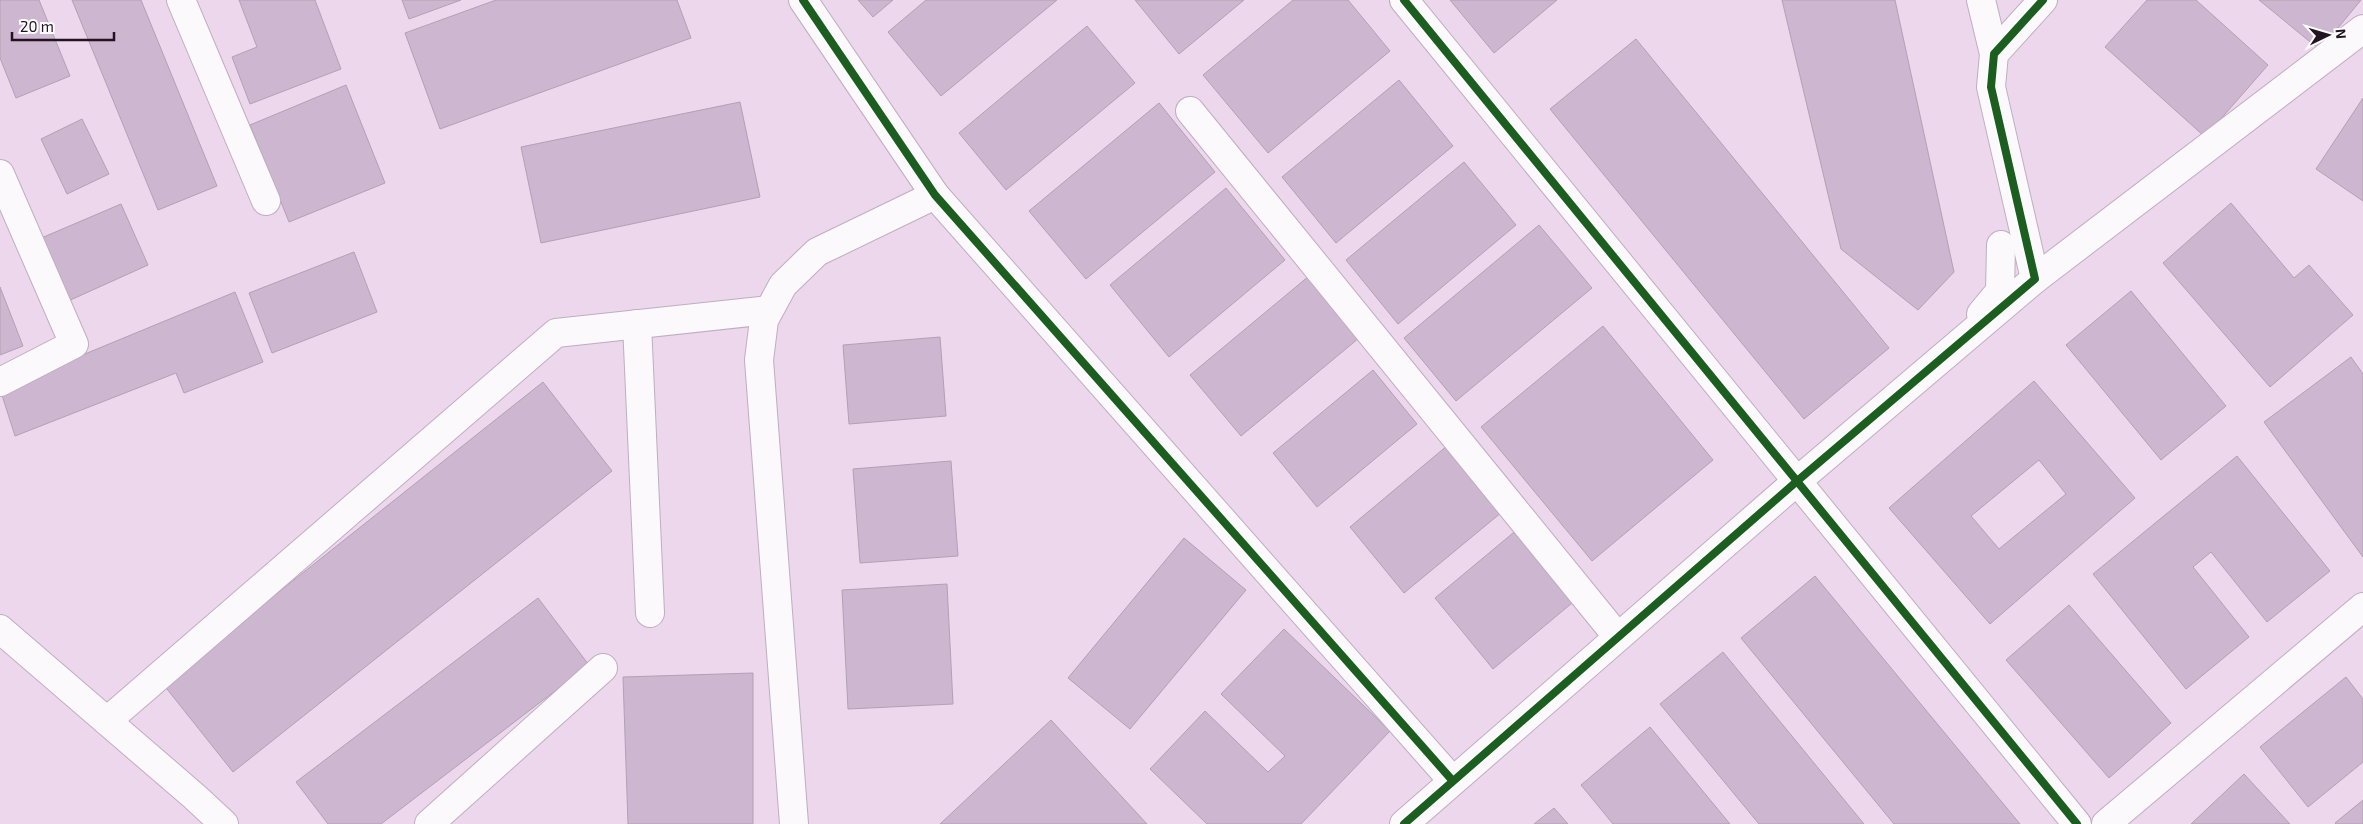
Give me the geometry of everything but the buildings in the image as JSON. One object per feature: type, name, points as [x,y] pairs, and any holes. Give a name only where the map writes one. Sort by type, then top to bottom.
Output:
[{"type":"street","points":[[181,0],[266,201]]},
{"type":"street","points":[[803,0],[935,196],[1452,780]]},
{"type":"street","points":[[1404,0],[2077,824]]},
{"type":"street","points":[[1980,0],[1994,54],[1990,87],[2035,279]]},
{"type":"street","points":[[1994,54],[2043,0]]},
{"type":"street","points":[[1404,824],[1452,780],[1796,482],[2035,279],[2363,29]]},
{"type":"street","points":[[1190,111],[1618,636]]},
{"type":"street","points":[[0,174],[74,344],[0,382]]},
{"type":"street","points":[[794,824],[759,360],[764,320],[782,285],[817,252],[935,196]]},
{"type":"street","points":[[1957,345],[2000,291],[2002,245]]},
{"type":"street","points":[[107,721],[556,333],[769,310]]},
{"type":"street","points":[[637,324],[650,612]]},
{"type":"street","points":[[2106,824],[2363,607]]},
{"type":"street","points":[[0,629],[224,824]]},
{"type":"street","points":[[429,824],[603,668]]},
{"type":"cycle path","points":[[803,0],[935,195],[1452,780]]},
{"type":"cycle path","points":[[1404,0],[2077,824]]},
{"type":"cycle path","points":[[1404,824],[1796,482],[2035,279],[1991,87],[1994,54],[2043,0]]}]
